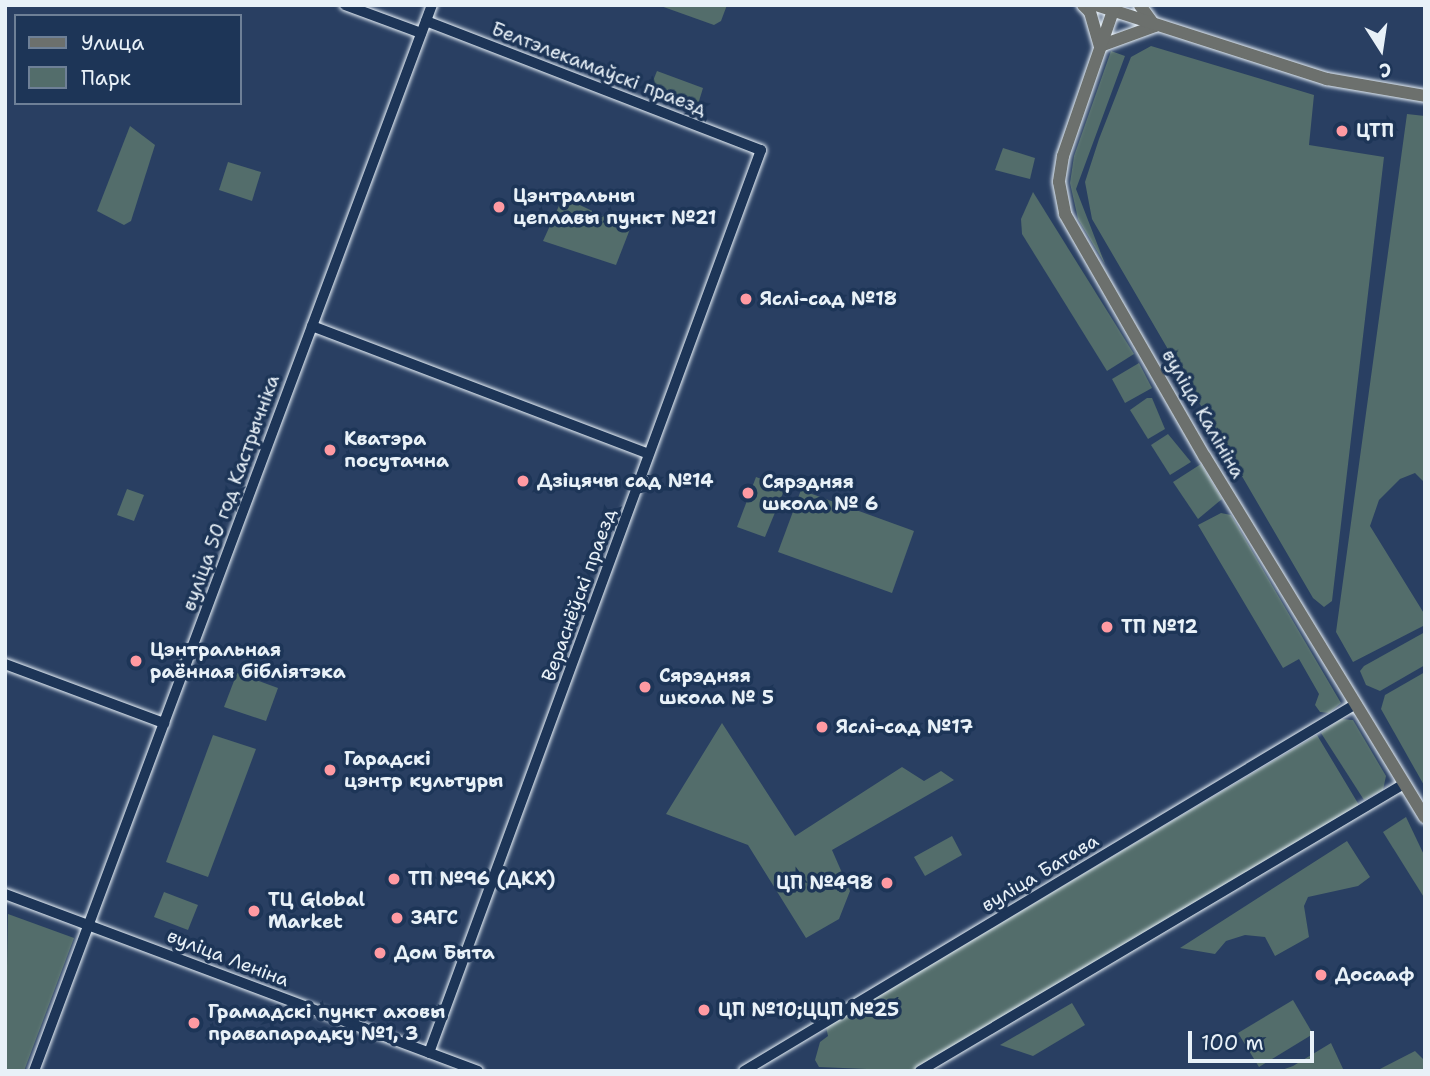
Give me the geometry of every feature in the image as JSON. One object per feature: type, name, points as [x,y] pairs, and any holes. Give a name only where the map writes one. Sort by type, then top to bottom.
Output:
[{"type":"main road","points":[[1083,5],[1090,12],[1100,46],[1155,26]]},
{"type":"main road","points":[[1097,5],[1114,8],[1155,26],[1327,79],[1425,96]]},
{"type":"main road","points":[[1140,5],[1155,26]]},
{"type":"main road","name":"вуліца Калініна","points":[[1114,8],[1059,169],[1066,214],[1354,705],[1425,817]]},
{"type":"street","points":[[345,5],[421,33]]},
{"type":"street","name":"вуліца 50 год Кастрычніка","points":[[34,1071],[432,5]]},
{"type":"street","name":"Белтэлекамаўскі праезд","points":[[426,21],[761,150]]},
{"type":"street","name":"Вераснёўскі праезд","points":[[429,1053],[761,150]]},
{"type":"street","points":[[312,326],[649,454]]},
{"type":"street","points":[[5,664],[164,723]]},
{"type":"street","name":"вуліца Батава","points":[[744,1071],[1354,705]]},
{"type":"street","points":[[920,1071],[1404,784]]},
{"type":"street","name":"вуліца Леніна","points":[[5,894],[478,1071]]},
{"type":"green space","points":[[658,5],[727,5],[721,21],[714,25]]},
{"type":"green space","points":[[1151,46],[1314,95],[1309,145],[1384,157],[1332,601],[1324,607],[1313,598],[1092,219],[1085,182],[1099,139],[1131,57]]},
{"type":"green space","points":[[1111,51],[1125,56],[1076,189],[1105,264],[1078,219],[1070,183],[1074,156]]},
{"type":"green space","points":[[657,71],[703,88],[696,111],[648,93]]},
{"type":"green space","points":[[1407,114],[1425,116],[1425,483],[1415,473],[1400,479],[1379,500],[1370,526],[1425,615],[1425,625],[1353,662],[1336,632]]},
{"type":"green space","points":[[130,126],[155,145],[131,221],[124,225],[97,211]]},
{"type":"green space","points":[[1003,148],[1035,158],[1030,179],[995,170]]},
{"type":"green space","points":[[228,162],[261,172],[252,201],[219,190]]},
{"type":"green space","points":[[1033,192],[1134,354],[1107,371],[1022,234],[1021,219]]},
{"type":"green space","points":[[563,197],[630,229],[616,265],[543,241]]},
{"type":"green space","points":[[1139,363],[1152,388],[1125,403],[1112,379]]},
{"type":"green space","points":[[1147,398],[1152,398],[1165,429],[1148,439],[1130,410]]},
{"type":"green space","points":[[1168,434],[1191,462],[1170,475],[1151,445]]},
{"type":"green space","points":[[1201,464],[1222,499],[1198,519],[1173,482]]},
{"type":"green space","points":[[756,477],[785,488],[765,537],[737,527]]},
{"type":"green space","points":[[127,489],[144,495],[134,521],[117,515]]},
{"type":"green space","points":[[801,490],[914,531],[892,593],[778,552]]},
{"type":"green space","points":[[1221,513],[1231,515],[1341,703],[1329,713],[1320,712],[1315,705],[1319,694],[1299,659],[1283,668],[1198,525]]},
{"type":"green space","points":[[1425,632],[1425,665],[1380,691],[1366,685],[1360,671],[1364,666]]},
{"type":"green space","points":[[1425,672],[1425,787],[1381,709],[1385,695]]},
{"type":"green space","points":[[237,673],[278,688],[266,721],[224,707]]},
{"type":"green space","points":[[1341,719],[1353,720],[1386,776],[1383,790],[1364,800],[1321,733]]},
{"type":"green space","points":[[722,723],[795,836],[902,767],[924,781],[941,771],[954,780],[832,850],[850,891],[839,919],[806,938],[748,845],[666,814]]},
{"type":"green space","points":[[213,735],[256,749],[208,877],[166,862]]},
{"type":"green space","points":[[1317,735],[1359,805],[914,1071],[819,1067],[815,1060],[820,1042],[828,1036],[826,1027]]},
{"type":"green space","points":[[1406,817],[1425,857],[1425,899],[1383,832]]},
{"type":"green space","points":[[952,836],[962,855],[925,876],[914,857]]},
{"type":"green space","points":[[1347,841],[1370,877],[1358,886],[1308,897],[1304,906],[1309,937],[1275,956],[1265,937],[1245,935],[1226,941],[1215,954],[1180,948]]},
{"type":"green space","points":[[164,892],[198,905],[188,930],[154,917]]},
{"type":"green space","points":[[8,914],[74,938],[24,1071],[5,1071]]},
{"type":"green space","points":[[1293,1000],[1313,1034],[1259,1067],[1238,1033]]},
{"type":"green space","points":[[1072,1003],[1085,1025],[1033,1056],[1000,1045]]},
{"type":"green space","points":[[1331,1043],[1344,1071],[1279,1071],[1293,1066]]},
{"type":"green space","points":[[1415,1051],[1425,1061],[1425,1071],[1376,1071]]},
{"type":"place","name":"ЦТП","points":[[1342,131]]},
{"type":"place","name":"Цэнтральны цеплавы пункт №21","points":[[499,207]]},
{"type":"place","name":"Яслі-сад №18","points":[[746,299]]},
{"type":"place","name":"Кватэра посутачна","points":[[330,450]]},
{"type":"place","name":"Дзіцячы сад №14","points":[[523,481]]},
{"type":"place","name":"Сярэдняя школа № 6","points":[[748,493]]},
{"type":"place","name":"ТП №12","points":[[1107,627]]},
{"type":"place","name":"Цэнтральная раённая бібліятэка","points":[[136,661]]},
{"type":"place","name":"Сярэдняя школа № 5","points":[[645,687]]},
{"type":"place","name":"Яслі-сад №17","points":[[822,727]]},
{"type":"place","name":"Гарадскі цэнтр культуры","points":[[330,770]]},
{"type":"place","name":"ТП №96 (ДКХ)","points":[[394,879]]},
{"type":"place","name":"ЦП №498","points":[[887,883]]},
{"type":"place","name":"ТЦ Global Market","points":[[254,911]]},
{"type":"place","name":"ЗАГС","points":[[397,918]]},
{"type":"place","name":"Дом Быта","points":[[380,953]]},
{"type":"place","name":"Досааф","points":[[1321,975]]},
{"type":"place","name":"ЦП №10;ЦЦП №25","points":[[704,1010]]},
{"type":"place","name":"Грамадскі пункт аховы правапарадку №1, 3","points":[[194,1023]]}]
